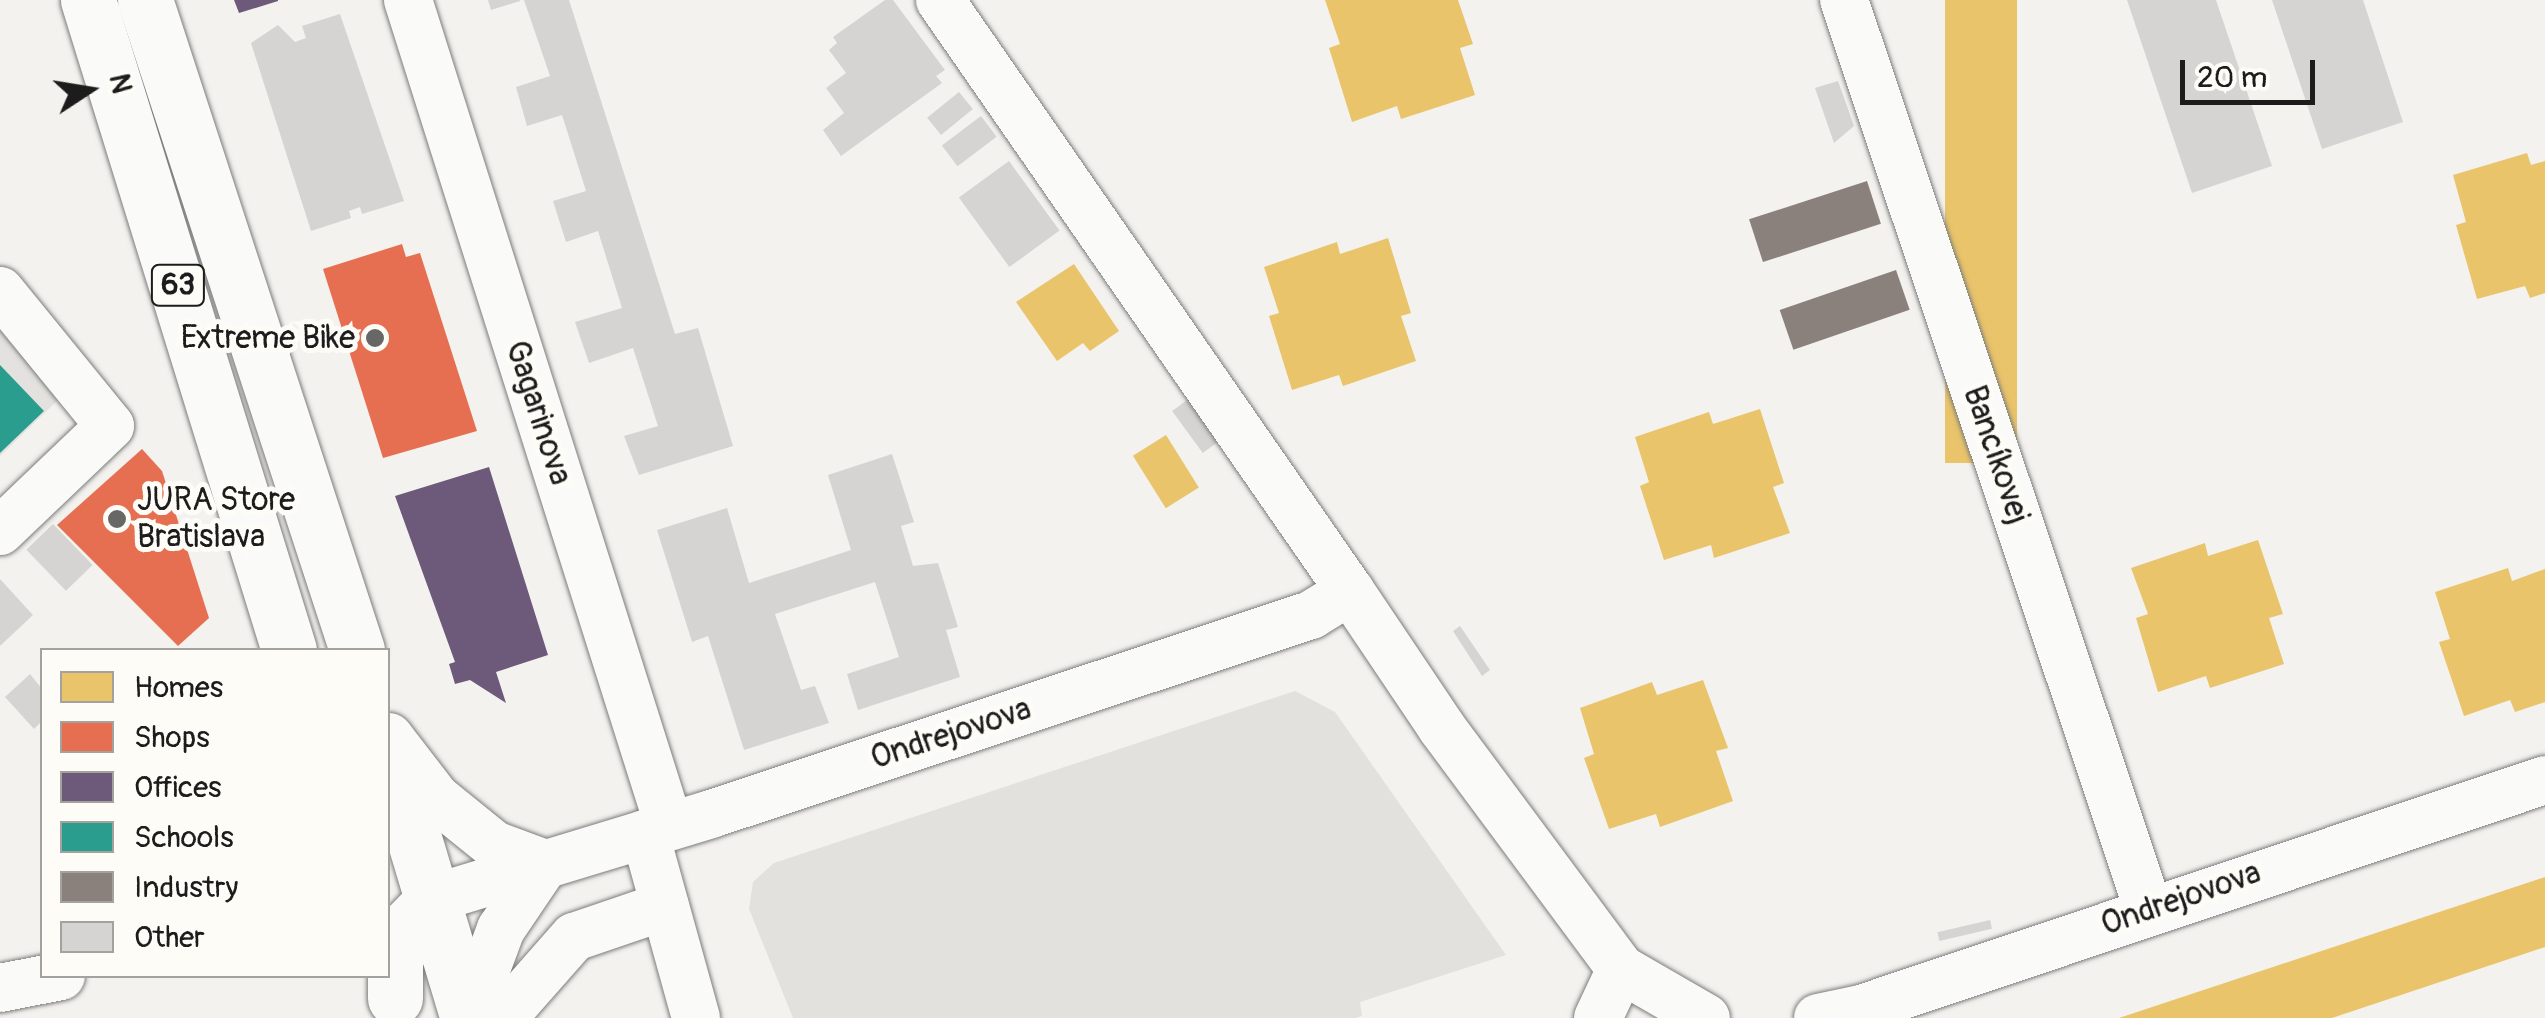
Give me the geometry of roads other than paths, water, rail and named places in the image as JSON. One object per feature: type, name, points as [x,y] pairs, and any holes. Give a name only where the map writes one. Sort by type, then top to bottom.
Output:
[{"type":"main road","name":"63","points":[[88,0],[288,648]]},
{"type":"main road","name":"63","points":[[146,0],[355,648]]},
{"type":"main road","points":[[390,758],[434,898],[483,1013]]},
{"type":"main road","points":[[390,854],[434,898]]},
{"type":"main road","points":[[394,996],[396,960],[409,925],[434,898]]},
{"type":"street","name":"Gagarinova","points":[[408,0],[657,830],[665,906],[696,1018]]},
{"type":"street","points":[[940,0],[1350,590],[1391,658],[1621,969],[1706,1018]]},
{"type":"street","name":"Bancíkovej","points":[[1844,0],[2149,911]]},
{"type":"street","points":[[0,291],[110,426],[0,531]]},
{"type":"street","name":"Ondrejovova","points":[[434,898],[657,830],[1311,615],[1350,590]]},
{"type":"street","points":[[390,737],[436,798],[494,845],[545,864],[501,929],[483,1013]]},
{"type":"street","name":"Ondrejovova","points":[[1818,1018],[1861,1010],[2545,780]]},
{"type":"street","points":[[483,1013],[574,937],[665,906]]},
{"type":"street","points":[[1598,1018],[1621,969]]},
{"type":"street","points":[[0,988],[52,978]]},
{"type":"place","name":"Extreme Bike","points":[[375,338]]},
{"type":"place","name":"JURA Store Bratislava","points":[[117,519]]}]
